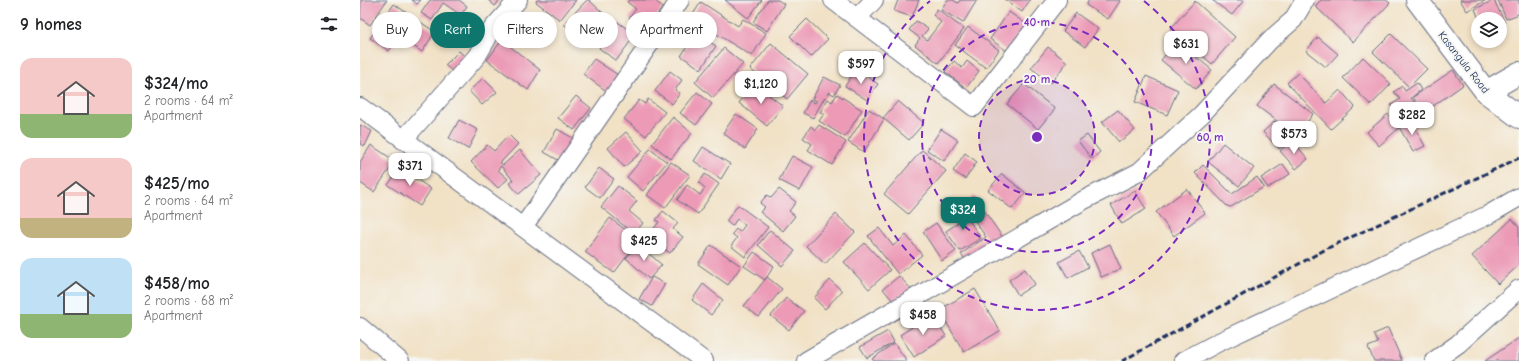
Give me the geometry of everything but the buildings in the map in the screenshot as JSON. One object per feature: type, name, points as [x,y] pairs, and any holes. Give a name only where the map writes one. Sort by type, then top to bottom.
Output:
[{"type":"main road","name":"Kasangula Road","points":[[1417,0],[1486,92],[1519,117]]},
{"type":"main road","points":[[1486,92],[1519,73]]},
{"type":"street","points":[[403,140],[477,56],[493,28],[518,0]]},
{"type":"street","points":[[523,227],[680,0]]},
{"type":"street","points":[[833,0],[974,107],[1057,0]]},
{"type":"street","points":[[857,18],[874,0]]},
{"type":"street","points":[[806,361],[1082,201],[1139,172],[1202,114],[1269,41],[1293,20],[1305,0]]},
{"type":"street","points":[[360,107],[704,361]]},
{"type":"street","points":[[1183,361],[1233,335],[1488,215],[1519,197]]},
{"type":"street","points":[[1434,361],[1458,344],[1519,289]]},
{"type":"street","points":[[360,327],[400,361]]},
{"type":"railway","points":[[1122,361],[1328,248],[1519,158]]}]
